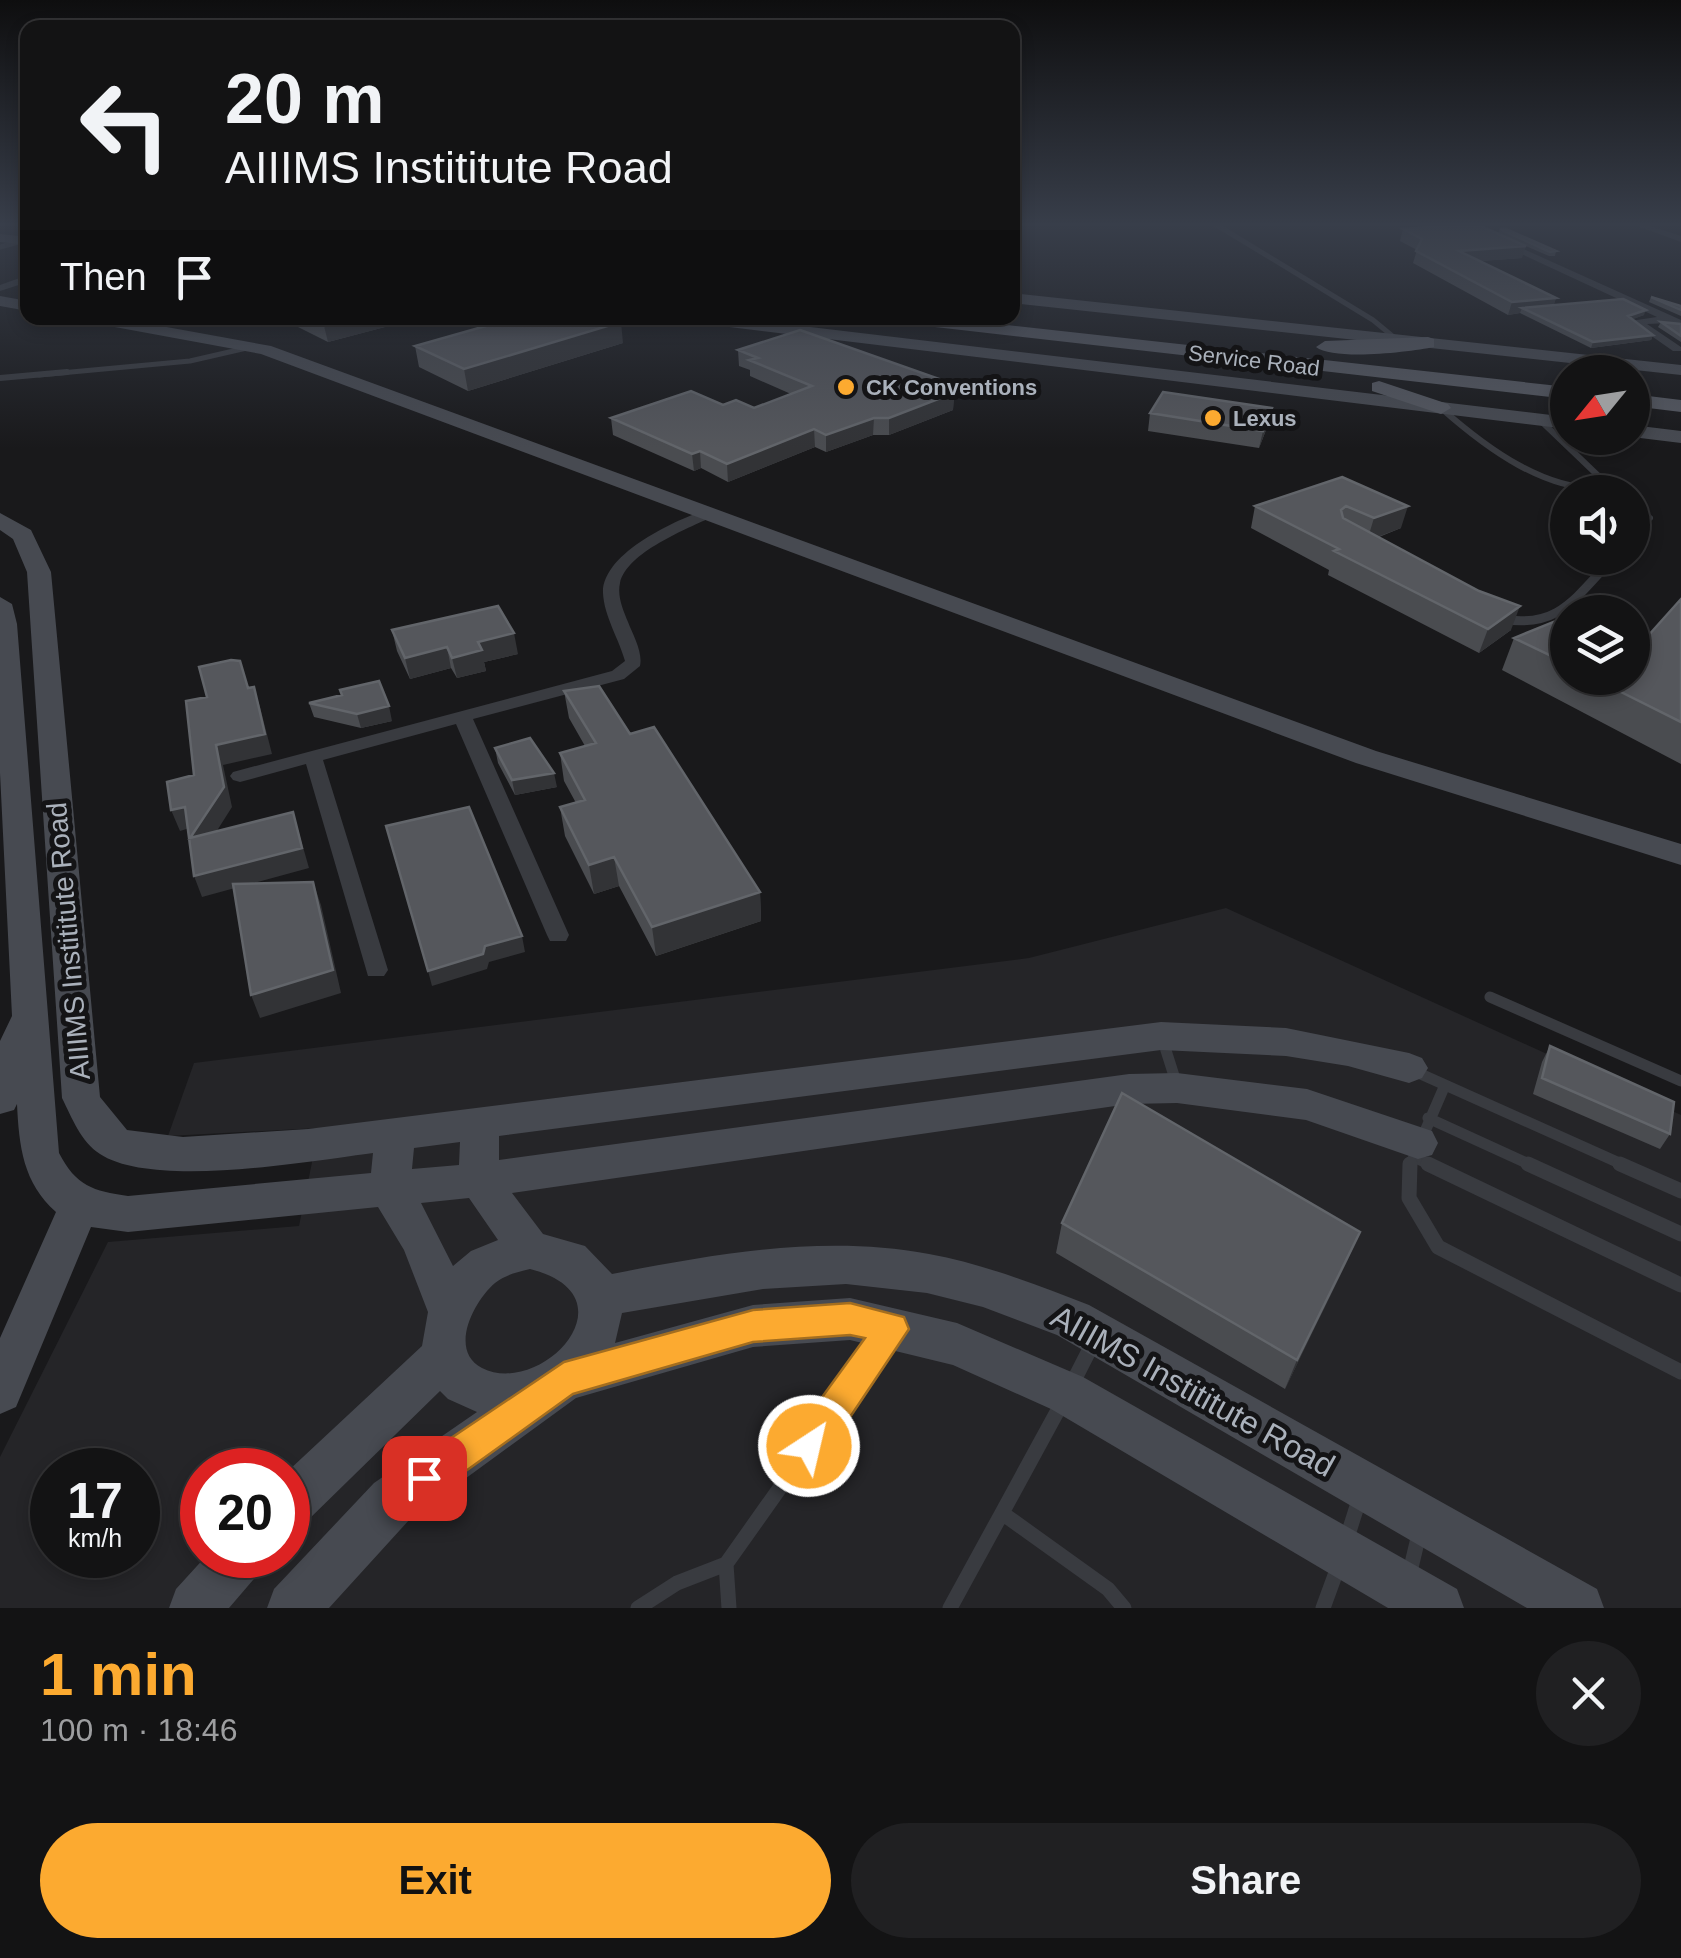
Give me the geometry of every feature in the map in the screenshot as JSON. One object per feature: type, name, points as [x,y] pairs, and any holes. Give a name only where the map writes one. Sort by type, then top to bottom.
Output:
[{"type":"main road","points":[[1020,318],[1428,343]]},
{"type":"main road","points":[[1020,318],[1550,380]]},
{"type":"main road","points":[[967,325],[1550,391]]},
{"type":"main road","points":[[977,326],[1338,385],[1441,408]]},
{"type":"main road","points":[[1650,392],[1681,395]]},
{"type":"main road","points":[[1650,402],[1681,406]]},
{"type":"street","points":[[1020,299],[1334,340],[1396,339],[1681,370]]},
{"type":"street","points":[[1627,299],[1677,322]]},
{"type":"street","points":[[1677,322],[1635,321],[1677,349]]},
{"type":"street","points":[[130,325],[250,347],[352,380],[1366,757],[1681,856]]},
{"type":"street","name":"Service Road","points":[[764,325],[1338,385]]},
{"type":"street","points":[[1441,408],[1550,421]]},
{"type":"street","points":[[1650,433],[1681,437]]},
{"type":"street","points":[[240,776],[618,676],[634,662],[612,594],[613,574],[624,559],[708,513]]},
{"type":"street","name":"AIIIMS Instititute Road","points":[[0,520],[23,534],[39,572],[81,1098],[98,1129],[122,1148],[168,1154],[308,1145],[1161,1036],[1244,1036],[1354,1051],[1409,1068]]},
{"type":"street","name":"AIIIMS Instititute Road","points":[[0,604],[5,624],[39,1154],[55,1186],[80,1207]]},
{"type":"street","points":[[463,718],[558,935]]},
{"type":"street","points":[[313,757],[376,970]]},
{"type":"street","points":[[0,1099],[30,1006]]},
{"type":"street","points":[[0,1391],[80,1207],[128,1214],[390,1190],[1130,1090],[1177,1088],[1307,1104],[1420,1139]]},
{"type":"street","points":[[480,1125],[478,1180],[530,1250]]},
{"type":"street","points":[[395,1135],[390,1190],[422,1242],[448,1308]]},
{"type":"street","points":[[293,1608],[392,1501],[564,1379],[593,1345],[601,1320],[600,1297],[591,1276],[576,1261],[554,1252],[530,1250],[506,1255],[482,1268],[462,1286],[448,1308],[442,1332],[445,1355],[456,1375],[475,1390],[500,1396],[527,1395],[564,1379],[753,1326],[850,1319],[957,1345],[1067,1394],[1342,1553],[1414,1602]]},
{"type":"street","name":"AIIIMS Instititute Road","points":[[600,1297],[760,1271],[863,1265],[926,1273],[999,1291],[1098,1335],[1578,1608]]},
{"type":"street","points":[[310,1483],[445,1355]]},
{"type":"street","points":[[194,1608],[221,1578]]},
{"type":"lane","points":[[1339,299],[1396,339]]},
{"type":"lane","points":[[0,378],[179,362],[250,347]]},
{"type":"lane","points":[[1441,408],[1502,456],[1550,475]]},
{"type":"lane","points":[[1540,420],[1599,475]]},
{"type":"lane","points":[[1496,617],[1536,625],[1550,620],[1596,575]]},
{"type":"lane","points":[[1490,997],[1681,1081]]},
{"type":"lane","points":[[1161,1036],[1177,1088]]},
{"type":"lane","points":[[1409,1068],[1681,1191]]},
{"type":"lane","points":[[1445,1084],[1420,1139],[1407,1190],[1417,1216],[1438,1247],[1681,1372]]},
{"type":"lane","points":[[1420,1139],[1681,1234]]},
{"type":"lane","points":[[1420,1139],[1681,1286]]},
{"type":"lane","points":[[638,1608],[677,1583],[726,1564],[892,1329]]},
{"type":"lane","points":[[950,1608],[1098,1335]]},
{"type":"lane","points":[[1323,1608],[1363,1486]]},
{"type":"lane","points":[[1002,1512],[1108,1589],[1124,1608]]},
{"type":"lane","points":[[1414,1602],[1422,1519]]},
{"type":"lane","points":[[726,1564],[729,1608]]},
{"type":"shaded area","points":[[1226,908],[1681,1115],[1681,1608],[0,1608],[0,1457],[108,1242],[299,1226],[319,1128],[168,1136],[194,1063],[1029,958]]},
{"type":"building","points":[[1623,299],[1646,310],[1628,316],[1653,335],[1593,342],[1522,308]]},
{"type":"building","points":[[1661,322],[1681,324],[1681,336]]},
{"type":"building","points":[[489,325],[611,325],[464,369],[415,346]]},
{"type":"building","points":[[800,330],[945,381],[935,385],[954,393],[889,418],[874,418],[826,435],[814,429],[727,464],[700,451],[692,454],[611,418],[691,391],[723,405],[736,400],[754,408],[812,386],[749,360],[758,358],[738,350]]},
{"type":"building","points":[[1163,392],[1272,408],[1263,431],[1150,413]]},
{"type":"building","points":[[1342,477],[1408,506],[1374,518],[1346,506],[1341,510],[1343,518],[1479,591],[1520,606],[1488,629],[1255,506]]},
{"type":"building","points":[[1681,599],[1681,722],[1627,695],[1650,695],[1650,634]]},
{"type":"building","points":[[498,606],[514,633],[478,642],[482,650],[452,658],[447,647],[405,658],[392,630]]},
{"type":"building","points":[[1550,623],[1550,655],[1514,638]]},
{"type":"building","points":[[240,661],[248,688],[254,687],[265,734],[216,745],[224,787],[190,838],[293,812],[302,848],[194,876],[185,807],[171,810],[167,782],[194,775],[186,701],[207,697],[199,667]]},
{"type":"building","points":[[379,681],[389,706],[357,714],[309,703],[342,695],[340,690]]},
{"type":"building","points":[[599,686],[630,734],[654,727],[760,892],[652,927],[614,857],[589,865],[560,807],[585,800],[560,753],[596,743],[564,691]]},
{"type":"building","points":[[530,738],[554,773],[512,780],[495,748]]},
{"type":"building","points":[[469,807],[522,936],[485,946],[483,954],[428,971],[386,826]]},
{"type":"building","points":[[313,882],[333,970],[251,995],[233,884]]},
{"type":"building","points":[[1550,1046],[1674,1102],[1670,1134],[1542,1078]]},
{"type":"building","points":[[1122,1093],[1360,1232],[1297,1360],[1062,1223]]},
{"type":"place","name":"CK Conventions","points":[[846,387]]},
{"type":"place","name":"Lexus","points":[[1213,418]]},
{"type":"route","points":[[424,1478],[564,1379],[753,1326],[850,1319],[892,1329],[809,1446]]}]
